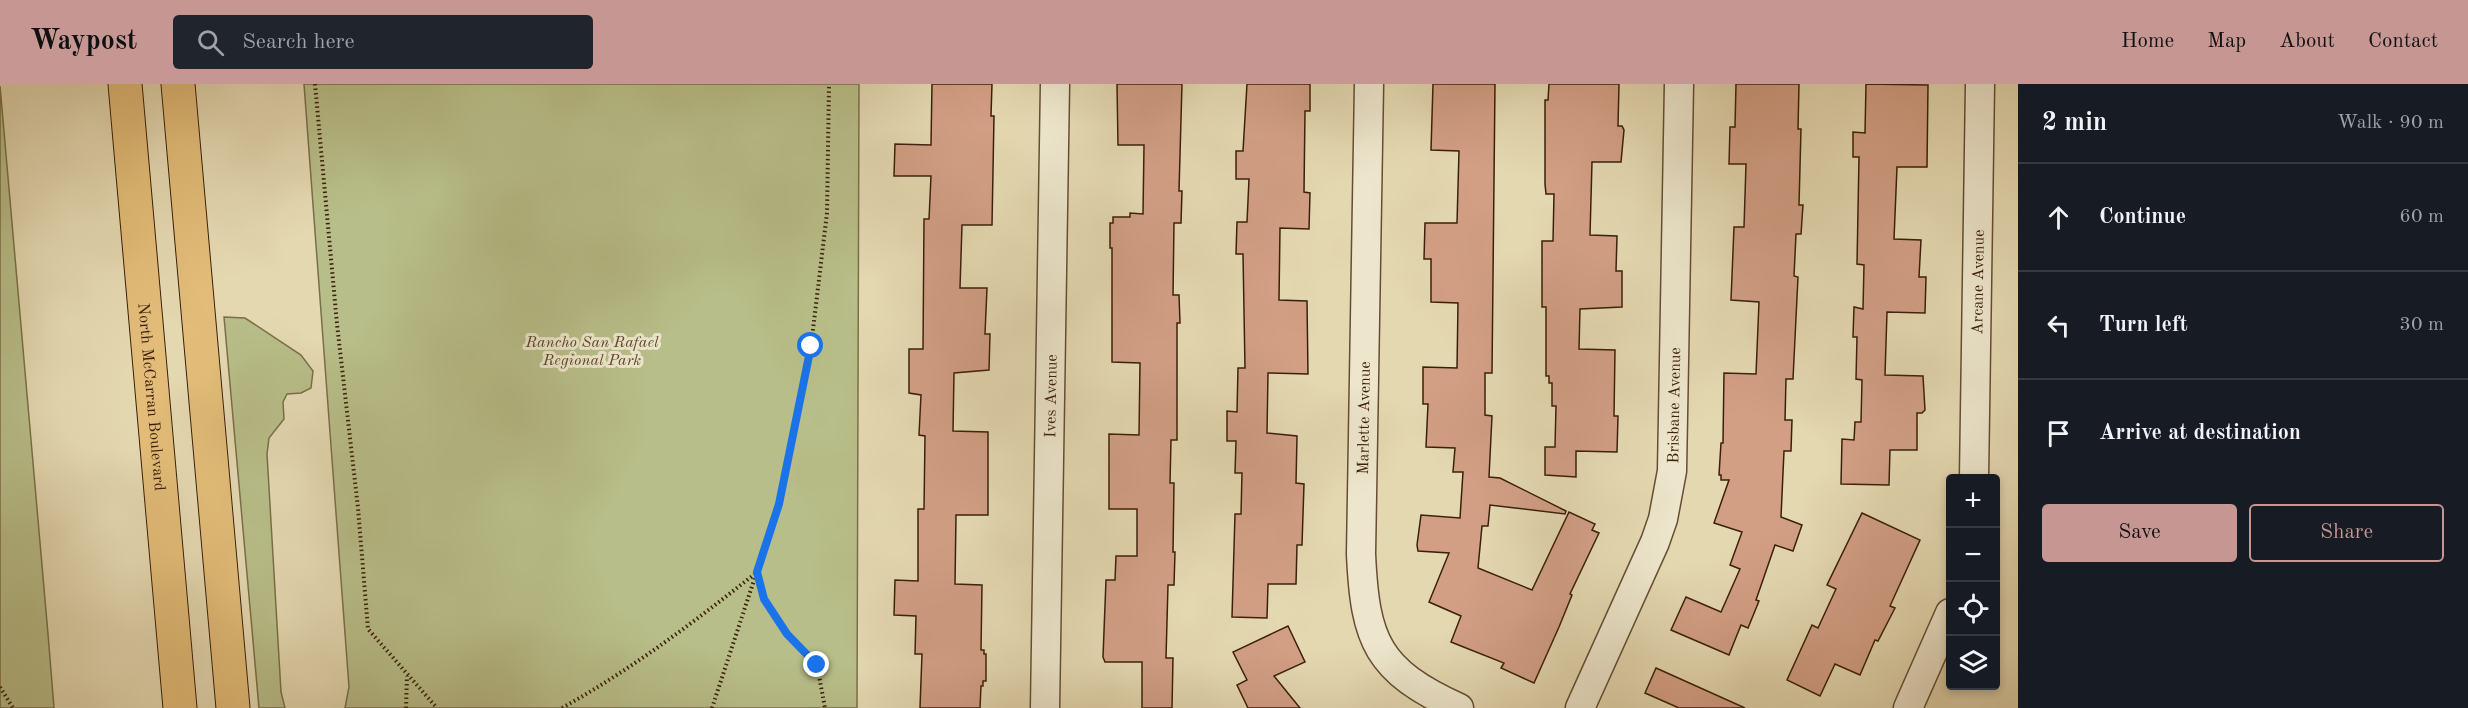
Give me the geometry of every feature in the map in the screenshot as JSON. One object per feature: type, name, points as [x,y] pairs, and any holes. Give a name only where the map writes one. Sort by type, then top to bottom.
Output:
[{"type":"main road","name":"North McCarran Boulevard","points":[[125,84],[180,708]]},
{"type":"main road","points":[[178,84],[233,708]]},
{"type":"street","name":"Ives Avenue","points":[[1045,708],[1055,84]]},
{"type":"street","name":"Marlette Avenue","points":[[1369,84],[1361,554],[1363,595],[1367,620],[1377,643],[1394,668],[1429,694],[1459,708]]},
{"type":"street","name":"Brisbane Avenue","points":[[1580,708],[1655,542],[1672,471],[1678,84]]},
{"type":"street","name":"Arcane Avenue","points":[[1974,474],[1980,84]]},
{"type":"street","points":[[1908,708],[1946,622]]},
{"type":"path","points":[[315,84],[368,629],[437,708]]},
{"type":"path","points":[[712,708],[779,504],[811,346],[827,213],[829,84]]},
{"type":"path","points":[[562,708],[601,686],[670,640],[757,572]]},
{"type":"path","points":[[757,572],[764,599],[781,625],[817,665],[825,708]]},
{"type":"path","points":[[406,708],[407,675]]},
{"type":"path","points":[[0,687],[13,708]]},
{"type":"green space","name":"Rancho San Rafael Regional Park","points":[[304,84],[859,84],[857,708],[345,708],[349,687]]},
{"type":"green space","points":[[0,86],[48,634],[54,708],[0,708]]},
{"type":"green space","points":[[224,317],[245,318],[301,355],[313,371],[311,388],[301,393],[287,394],[283,402],[284,419],[269,438],[267,454],[281,692],[285,708],[259,708]]},
{"type":"building","points":[[932,84],[992,84],[991,116],[994,116],[992,225],[962,225],[960,288],[987,288],[985,334],[990,334],[989,370],[954,373],[953,431],[988,432],[988,515],[956,515],[955,584],[982,585],[981,650],[984,650],[986,654],[986,681],[983,681],[983,686],[981,686],[980,708],[920,708],[922,654],[915,654],[916,616],[894,615],[895,580],[918,581],[918,509],[924,509],[925,436],[919,435],[921,395],[909,393],[909,349],[923,349],[924,219],[929,219],[931,176],[894,176],[895,144],[931,145]]},
{"type":"building","points":[[1117,84],[1182,84],[1179,191],[1182,191],[1181,223],[1174,223],[1173,295],[1179,295],[1180,323],[1177,323],[1177,440],[1171,440],[1170,483],[1174,483],[1173,552],[1175,552],[1174,585],[1168,585],[1166,658],[1173,658],[1172,708],[1142,708],[1142,662],[1105,662],[1103,657],[1106,580],[1115,580],[1116,556],[1137,556],[1137,509],[1109,509],[1109,434],[1139,435],[1140,363],[1112,362],[1110,223],[1113,223],[1113,217],[1130,217],[1130,213],[1143,214],[1144,145],[1118,145]]},
{"type":"building","points":[[1247,84],[1310,84],[1310,111],[1305,111],[1304,192],[1310,193],[1309,229],[1280,228],[1279,300],[1307,301],[1308,374],[1268,373],[1267,433],[1297,436],[1296,483],[1304,484],[1302,545],[1297,545],[1296,584],[1268,584],[1267,618],[1232,617],[1235,514],[1241,514],[1242,473],[1235,473],[1236,441],[1227,441],[1227,411],[1237,412],[1238,368],[1245,368],[1243,254],[1236,254],[1237,222],[1247,222],[1249,179],[1236,179],[1236,151],[1243,151]]},
{"type":"building","points":[[1433,84],[1495,84],[1492,373],[1485,373],[1485,415],[1492,416],[1489,477],[1500,478],[1566,511],[1565,514],[1490,505],[1488,526],[1482,526],[1478,568],[1532,590],[1569,512],[1595,524],[1592,530],[1599,533],[1570,594],[1572,595],[1534,683],[1501,668],[1504,663],[1451,642],[1461,616],[1429,602],[1449,553],[1418,551],[1421,515],[1460,518],[1463,472],[1453,472],[1455,448],[1426,447],[1428,404],[1423,404],[1423,367],[1457,368],[1458,303],[1431,302],[1431,259],[1424,259],[1425,223],[1457,223],[1459,151],[1431,150]]},
{"type":"building","points":[[1549,84],[1619,84],[1618,126],[1622,126],[1624,130],[1621,162],[1592,162],[1590,235],[1617,236],[1616,271],[1622,271],[1622,307],[1580,309],[1579,349],[1615,350],[1614,416],[1618,416],[1617,452],[1576,451],[1576,477],[1545,475],[1545,447],[1555,447],[1556,406],[1552,406],[1552,383],[1549,383],[1549,376],[1546,376],[1546,307],[1542,307],[1542,241],[1553,241],[1554,194],[1546,194],[1545,184],[1545,100],[1548,100]]},
{"type":"building","points":[[1736,84],[1799,84],[1798,129],[1801,129],[1799,205],[1803,205],[1801,234],[1796,234],[1794,276],[1798,277],[1793,379],[1786,379],[1785,420],[1792,420],[1791,451],[1784,451],[1781,517],[1802,525],[1793,551],[1775,545],[1756,600],[1759,601],[1748,628],[1741,625],[1729,655],[1671,630],[1686,597],[1721,612],[1740,569],[1730,565],[1742,532],[1714,523],[1729,480],[1721,480],[1721,475],[1719,475],[1721,443],[1723,443],[1724,373],[1756,374],[1759,302],[1731,300],[1734,227],[1744,227],[1746,164],[1729,164],[1730,127],[1735,127]]},
{"type":"building","points":[[1866,84],[1928,85],[1927,167],[1897,167],[1894,239],[1921,240],[1919,277],[1926,277],[1925,313],[1887,312],[1885,375],[1923,376],[1925,410],[1917,413],[1917,450],[1890,450],[1889,485],[1841,484],[1842,439],[1854,440],[1855,422],[1861,422],[1862,380],[1856,379],[1857,337],[1853,337],[1854,307],[1863,309],[1864,265],[1857,264],[1859,157],[1853,157],[1853,132],[1865,133]]},
{"type":"building","points":[[1862,513],[1920,540],[1890,606],[1895,608],[1878,641],[1875,640],[1860,675],[1835,664],[1820,696],[1787,680],[1812,625],[1818,628],[1836,589],[1827,585]]},
{"type":"building","points":[[1288,626],[1305,662],[1274,676],[1300,708],[1248,708],[1237,685],[1247,680],[1233,652]]},
{"type":"building","points":[[1656,668],[1745,708],[1679,708],[1645,693]]},
{"type":"route","points":[[811,346],[779,504],[757,572],[764,599],[787,634],[817,665]]}]
